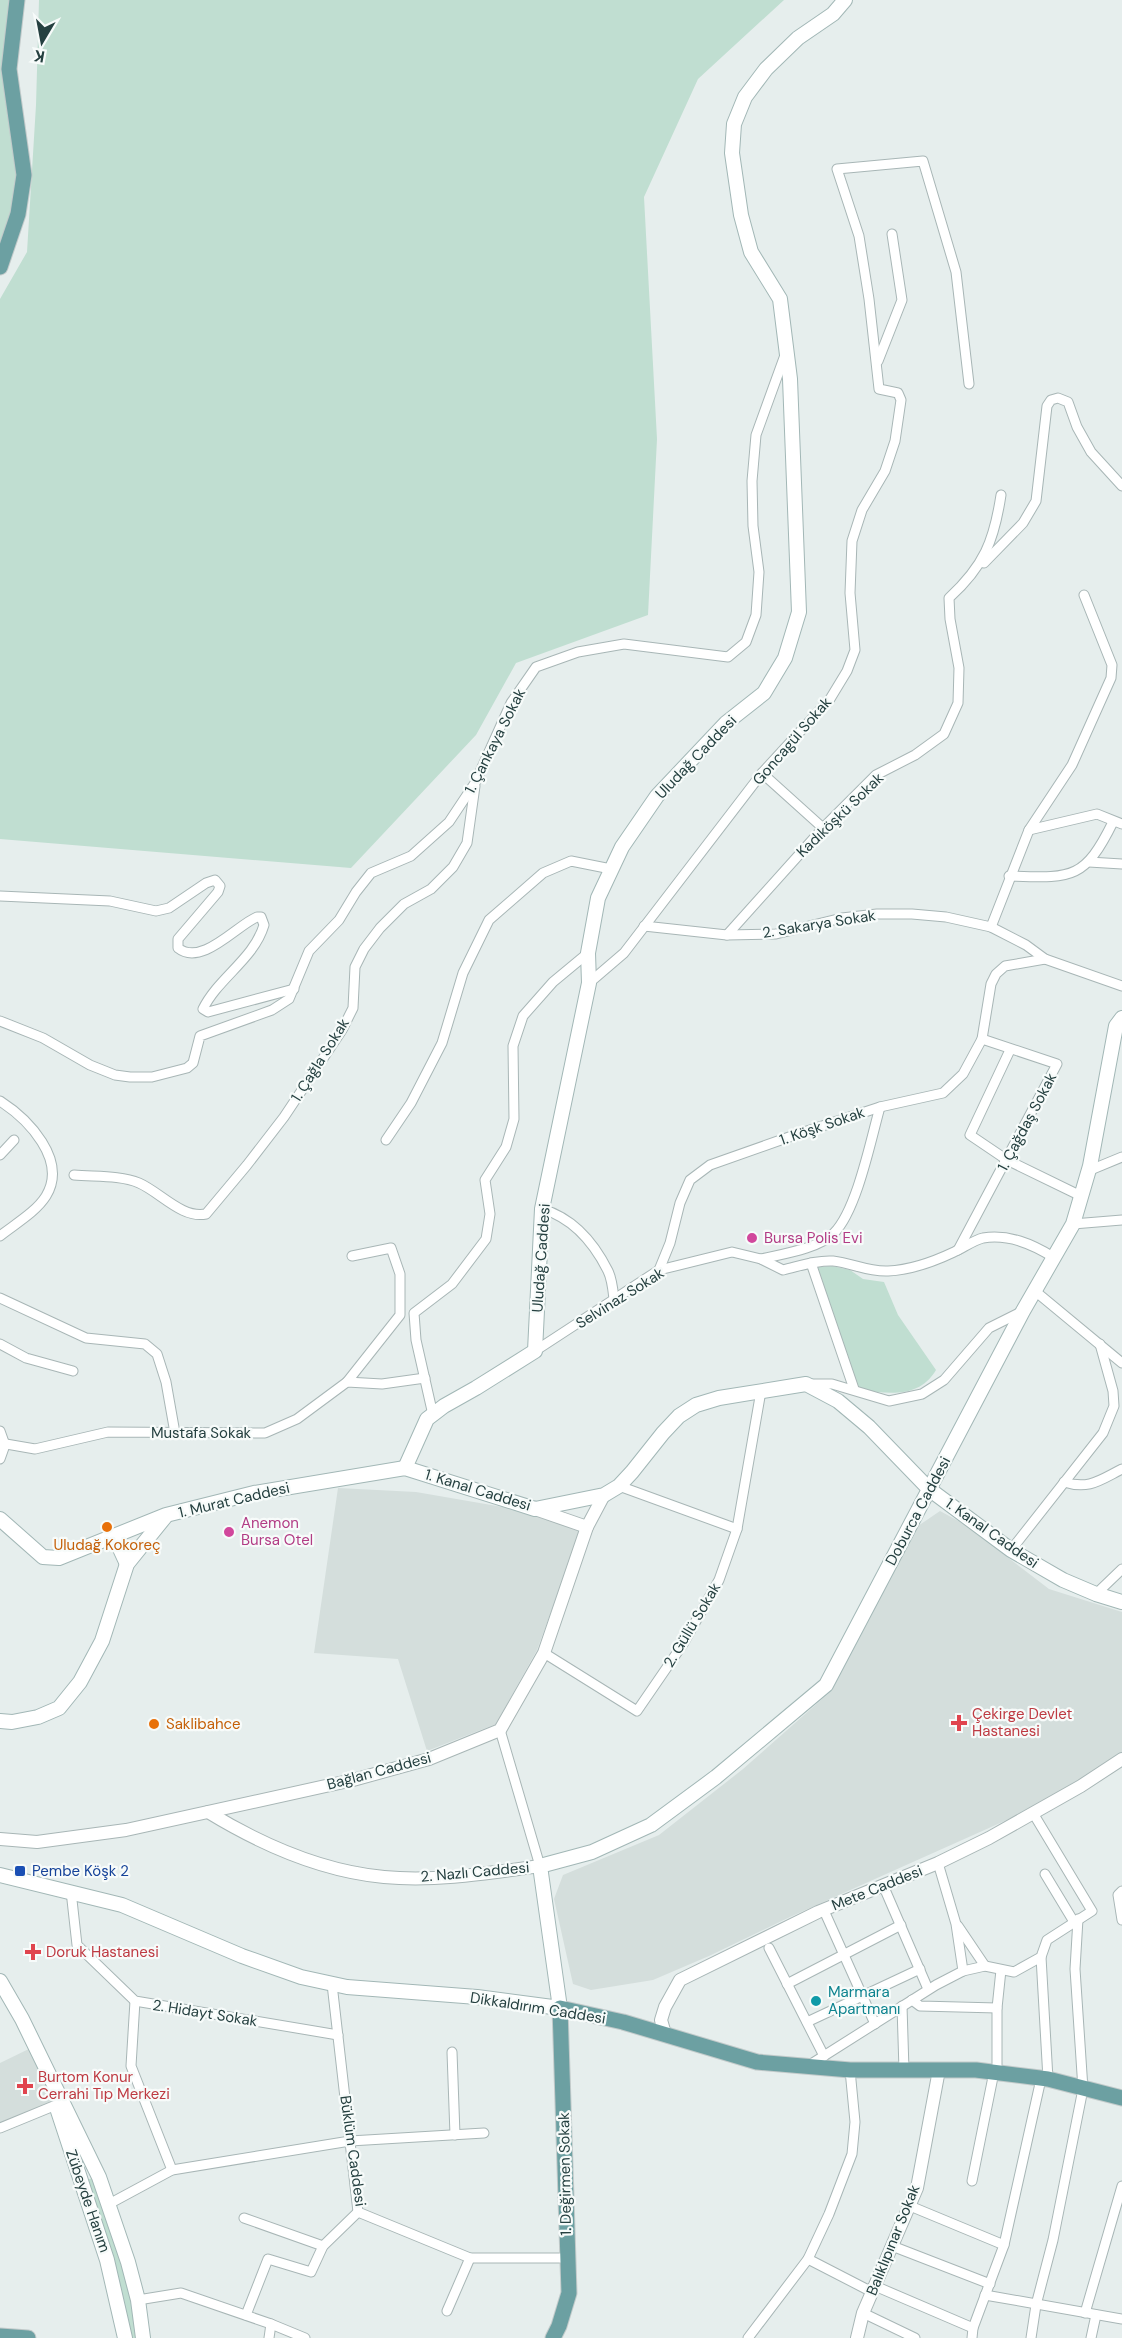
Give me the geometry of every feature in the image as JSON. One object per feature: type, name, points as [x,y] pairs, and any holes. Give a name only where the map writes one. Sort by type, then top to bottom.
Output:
[{"type":"main road","points":[[0,267],[18,214],[24,175],[9,69],[17,0]]},
{"type":"main road","name":"Uludağ Caddesi","points":[[535,1351],[542,1209],[589,983],[588,953],[598,898],[622,847],[657,796],[726,723],[764,693],[784,658],[799,612],[790,379],[780,300],[751,252],[741,215],[732,153],[734,124],[745,97],[766,69],[798,38],[833,14],[845,0]]},
{"type":"main road","name":"Doburca Caddesi","points":[[540,1866],[592,1852],[651,1825],[716,1777],[826,1685],[1023,1311],[1073,1224],[1088,1172],[1116,1026],[1122,1018]]},
{"type":"main road","points":[[405,1468],[427,1419],[535,1351]]},
{"type":"main road","name":"1. Kanal Caddesi","points":[[405,1468],[534,1509],[604,1495],[619,1486],[663,1433],[696,1405],[719,1398],[806,1384],[838,1401],[869,1427],[929,1489],[1011,1550],[1063,1580],[1122,1602]]},
{"type":"main road","name":"1. Murat Caddesi","points":[[0,1721],[12,1722],[38,1717],[59,1708],[80,1682],[102,1641],[127,1564],[166,1515],[254,1493],[405,1468]]},
{"type":"main road","points":[[0,1520],[43,1557],[59,1558],[166,1515]]},
{"type":"main road","points":[[114,1536],[127,1564]]},
{"type":"main road","points":[[540,1866],[560,2008]]},
{"type":"main road","name":"Dikkaldırım Caddesi","points":[[0,1875],[122,1905],[242,1956],[301,1977],[348,1988],[477,1997],[560,2008],[623,2022],[757,2062],[850,2070],[995,2072],[1045,2079],[1122,2098]]},
{"type":"main road","points":[[0,1981],[22,2019],[99,2177],[128,2262],[138,2300],[143,2338]]},
{"type":"main road","name":"1. Değirmen Sokak","points":[[553,2338],[559,2326],[568,2293],[566,2133],[560,2008]]},
{"type":"main road","name":"Zübeyde Hanım","points":[[44,2066],[107,2260],[125,2338]]},
{"type":"main road","points":[[0,2336],[28,2338]]},
{"type":"street","name":"Goncagül Sokak","points":[[589,983],[624,953],[762,773],[830,699],[847,671],[855,650],[850,593],[852,541],[862,510],[885,471],[896,441],[901,400],[898,393],[879,389],[878,363],[859,236],[837,169],[923,161],[956,272],[969,384]]},
{"type":"street","points":[[878,363],[902,300],[892,234]]},
{"type":"street","name":"1. Çankaya Sokak","points":[[0,1022],[43,1038],[90,1065],[115,1075],[152,1077],[187,1068],[193,1063],[200,1036],[272,1010],[289,999],[309,951],[339,920],[371,873],[411,856],[449,822],[475,783],[511,703],[536,667],[578,652],[624,644],[728,657],[746,642],[756,615],[759,572],[753,526],[752,481],[756,435],[786,352]]},
{"type":"street","points":[[978,566],[983,564],[1023,523],[1036,501],[1047,406],[1051,400],[1058,398],[1068,402],[1077,427],[1092,452],[1122,486]]},
{"type":"street","name":"Kadıköşkü Sokak","points":[[727,935],[823,828],[876,775],[915,755],[944,734],[958,703],[959,668],[950,619],[949,598],[967,582],[986,555],[997,521],[1001,495]]},
{"type":"street","points":[[991,927],[1029,830],[1072,765],[1112,678],[1112,665],[1084,595]]},
{"type":"street","points":[[1112,678],[1122,682]]},
{"type":"street","points":[[762,773],[823,828]]},
{"type":"street","name":"1. Çağla Sokak","points":[[74,1175],[124,1179],[140,1183],[189,1212],[199,1215],[206,1214],[284,1117],[342,1030],[353,1008],[355,967],[364,949],[380,928],[404,904],[431,889],[453,867],[467,843],[475,783]]},
{"type":"street","points":[[1010,876],[1070,875],[1089,862],[1117,823],[1097,814],[1029,830]]},
{"type":"street","points":[[386,1140],[411,1103],[442,1043],[463,973],[489,920],[543,873],[571,861],[611,869]]},
{"type":"street","points":[[1089,862],[1122,864]]},
{"type":"street","points":[[0,896],[110,901],[156,911],[169,908],[206,883],[215,880],[220,886],[218,892],[178,939],[178,948],[181,951],[194,952],[211,947],[257,917],[261,917],[264,925],[254,946],[209,998],[203,1009],[208,1012],[294,989]]},
{"type":"street","name":"2. Sakarya Sokak","points":[[727,935],[776,934],[842,918],[877,914],[912,914],[946,917],[991,927],[1026,945],[1045,959]]},
{"type":"street","points":[[644,926],[727,935]]},
{"type":"street","points":[[352,1256],[391,1248],[400,1274],[400,1315],[414,1314],[452,1284],[486,1239],[490,1214],[485,1180],[506,1147],[514,1119],[513,1046],[523,1016],[553,982],[588,953]]},
{"type":"street","points":[[880,1107],[943,1093],[963,1074],[982,1039],[991,984],[996,974],[1005,966],[1045,959],[1122,986]]},
{"type":"street","name":"1. Çağdaş Sokak","points":[[958,1250],[1057,1064],[982,1039]]},
{"type":"street","points":[[1010,1050],[970,1134],[1007,1160],[1081,1196]]},
{"type":"street","points":[[0,1101],[28,1125],[47,1149],[52,1173],[45,1196],[30,1212],[0,1236]]},
{"type":"street","name":"1. Köşk Sokak","points":[[760,1259],[801,1251],[834,1234],[850,1212],[880,1107]]},
{"type":"street","name":"1. Köşk Sokak","points":[[659,1270],[670,1243],[680,1203],[690,1180],[710,1165],[880,1107]]},
{"type":"street","points":[[0,1155],[14,1140]]},
{"type":"street","points":[[1088,1172],[1122,1157]]},
{"type":"street","points":[[542,1209],[559,1214],[581,1230],[609,1273],[615,1299]]},
{"type":"street","points":[[1073,1224],[1122,1220]]},
{"type":"street","name":"Selvinaz Sokak","points":[[535,1351],[659,1270],[732,1252],[760,1259],[783,1270],[811,1263],[834,1261],[864,1270],[887,1271],[938,1260],[982,1239],[1005,1238],[1035,1246],[1053,1257]]},
{"type":"street","points":[[811,1263],[854,1389]]},
{"type":"street","points":[[1035,1291],[1122,1363]]},
{"type":"street","points":[[0,1298],[86,1338],[145,1344],[157,1354],[166,1382],[175,1433]]},
{"type":"street","points":[[806,1384],[832,1384],[889,1401],[922,1394],[944,1380],[989,1328],[1023,1311]]},
{"type":"street","points":[[414,1314],[416,1340],[433,1415]]},
{"type":"street","name":"Mustafa Sokak","points":[[2,1444],[35,1449],[108,1432],[265,1433],[297,1419],[347,1382],[400,1315]]},
{"type":"street","points":[[0,1344],[26,1358],[73,1371]]},
{"type":"street","points":[[1011,1550],[1103,1433],[1114,1406],[1113,1391],[1100,1344]]},
{"type":"street","points":[[347,1382],[382,1384],[425,1378]]},
{"type":"street","name":"2. Güllü Sokak","points":[[544,1653],[637,1711],[682,1644],[719,1580],[737,1529],[761,1391]]},
{"type":"street","points":[[0,1431],[2,1444],[0,1459]]},
{"type":"street","points":[[1064,1482],[1076,1486],[1088,1486],[1122,1469]]},
{"type":"street","points":[[619,1486],[737,1529]]},
{"type":"street","points":[[540,1866],[500,1730],[544,1653],[587,1527],[604,1495]]},
{"type":"street","points":[[534,1509],[587,1527]]},
{"type":"street","points":[[1096,1594],[1122,1569]]},
{"type":"street","name":"Bağlan Caddesi","points":[[0,1839],[37,1842],[84,1837],[208,1812],[364,1777],[429,1759],[500,1730]]},
{"type":"street","name":"Mete Caddesi","points":[[665,2034],[661,2020],[665,2007],[680,1980],[818,1912],[938,1863],[989,1838],[1122,1759]]},
{"type":"street","name":"2. Nazlı Caddesi","points":[[208,1812],[248,1836],[298,1858],[342,1870],[384,1877],[461,1876],[540,1866]]},
{"type":"street","points":[[808,2259],[974,2335],[1004,2245],[1045,2079],[1041,1957],[1047,1940],[1092,1911],[1033,1813]]},
{"type":"street","points":[[938,1863],[956,1924],[963,1971]]},
{"type":"street","points":[[1031,2338],[1036,2305],[1053,2240],[1083,2089],[1075,1969],[1076,1921],[1045,1874]]},
{"type":"street","points":[[883,1886],[928,1989]]},
{"type":"street","name":"2. Hidayt Sokak","points":[[70,1892],[76,1946],[135,2001],[338,2035]]},
{"type":"street","points":[[1120,1893],[1122,1920]]},
{"type":"street","points":[[826,1915],[875,2024]]},
{"type":"street","points":[[956,1924],[985,1966]]},
{"type":"street","points":[[788,1984],[901,1925]]},
{"type":"street","points":[[769,1948],[824,2056]]},
{"type":"street","points":[[806,2067],[928,1989],[963,1971],[985,1966],[1014,1972],[1041,1957]]},
{"type":"street","points":[[807,2022],[920,1969]]},
{"type":"street","points":[[972,2181],[995,2072],[1001,1970]]},
{"type":"street","name":"Büklüm Caddesi","points":[[332,1984],[358,2212],[470,2258],[567,2258]]},
{"type":"street","points":[[912,2000],[920,2006],[997,2008]]},
{"type":"street","points":[[135,2001],[131,2066],[172,2170]]},
{"type":"street","points":[[902,2006],[904,2070]]},
{"type":"street","points":[[452,2052],[455,2135]]},
{"type":"street","points":[[748,2338],[808,2259],[830,2214],[852,2154],[855,2122],[850,2070]]},
{"type":"street","name":"Balıklıpınar Sokak","points":[[857,2338],[863,2313],[917,2188],[939,2070]]},
{"type":"street","points":[[0,2128],[56,2105]]},
{"type":"street","points":[[109,2204],[172,2170],[350,2140],[484,2133]]},
{"type":"street","points":[[1085,2313],[1122,2186]]},
{"type":"street","points":[[910,2206],[1004,2245]]},
{"type":"street","points":[[246,2315],[268,2259],[310,2272],[323,2246],[358,2212]]},
{"type":"street","points":[[244,2218],[323,2246]]},
{"type":"street","points":[[892,2246],[990,2284]]},
{"type":"street","points":[[447,2311],[470,2258]]},
{"type":"street","points":[[138,2300],[181,2293],[305,2338]]},
{"type":"street","points":[[986,2295],[1122,2319]]},
{"type":"street","points":[[863,2313],[915,2338]]},
{"type":"street","points":[[1091,2338],[1096,2315]]},
{"type":"street","points":[[269,2338],[271,2324]]},
{"type":"shaded area","points":[[338,1488],[416,1492],[515,1509],[581,1530],[537,1650],[496,1724],[427,1751],[398,1659],[314,1653]]},
{"type":"shaded area","name":"Çekirge Devlet Hastanesi","points":[[940,1511],[964,1524],[1049,1589],[1122,1612],[1122,1753],[1036,1807],[653,1980],[591,1990],[573,1984],[554,1899],[563,1875],[659,1835],[743,1769],[830,1692],[918,1526]]},
{"type":"shaded area","name":"Burtom Konur Cerrahi Tıp Merkezi","points":[[35,2046],[56,2105],[0,2128],[0,2063]]},
{"type":"green space","points":[[0,0],[11,0],[17,173],[9,226],[0,249]]},
{"type":"green space","points":[[39,0],[784,0],[698,79],[644,197],[657,439],[648,615],[516,663],[476,735],[351,868],[0,839],[0,299],[27,252],[36,105]]},
{"type":"green space","points":[[832,1266],[850,1270],[863,1279],[884,1282],[898,1315],[936,1370],[921,1386],[912,1390],[891,1393],[859,1389],[816,1267]]},
{"type":"green space","points":[[99,2177],[143,2338],[125,2338],[80,2181]]},
{"type":"place","name":"Bursa Polis Evi","points":[[752,1238]]},
{"type":"place","name":"Uludağ Kokoreç","points":[[107,1527]]},
{"type":"place","name":"Anemon Bursa Otel","points":[[229,1532]]},
{"type":"place","name":"Çekirge Devlet Hastanesi","points":[[959,1723]]},
{"type":"place","name":"Saklibahce","points":[[154,1724]]},
{"type":"place","name":"Pembe Köşk 2","points":[[20,1871]]},
{"type":"place","name":"Doruk Hastanesi","points":[[33,1952]]},
{"type":"place","name":"Marmara Apartmanı","points":[[816,2001]]},
{"type":"place","name":"Burtom Konur Cerrahi Tıp Merkezi","points":[[25,2086]]}]
